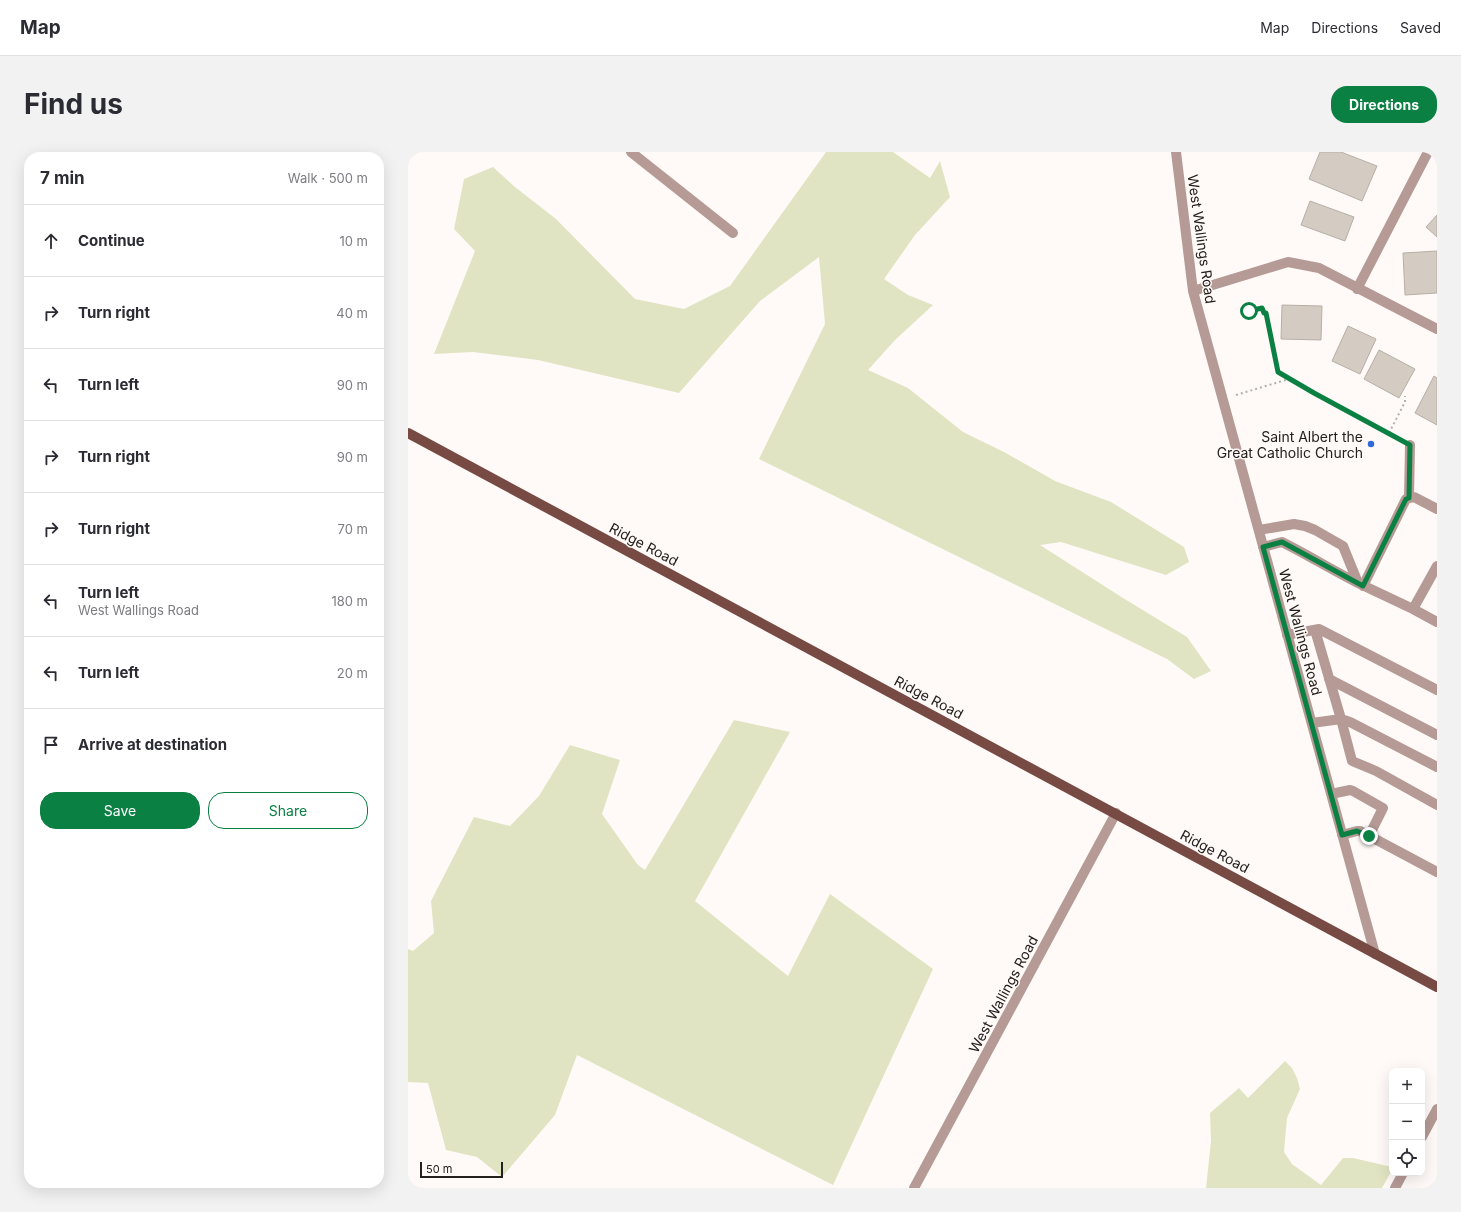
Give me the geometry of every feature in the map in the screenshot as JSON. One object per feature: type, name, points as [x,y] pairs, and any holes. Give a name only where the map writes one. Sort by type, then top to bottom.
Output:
[{"type":"main road","name":"Ridge Road","points":[[408,433],[1437,987]]},
{"type":"street","points":[[631,152],[733,233]]},
{"type":"street","name":"West Wallings Road","points":[[1176,152],[1193,291],[1375,954]]},
{"type":"street","points":[[1357,289],[1428,152]]},
{"type":"street","points":[[1193,291],[1288,262],[1319,268],[1357,289],[1437,329]]},
{"type":"street","points":[[1409,498],[1410,445]]},
{"type":"street","points":[[1360,585],[1406,499],[1414,497],[1437,509]]},
{"type":"street","points":[[1259,530],[1294,524],[1315,530],[1343,546],[1360,585]]},
{"type":"street","points":[[1263,547],[1282,542],[1329,569],[1437,622]]},
{"type":"street","points":[[1413,609],[1437,566]]},
{"type":"street","points":[[1288,635],[1319,629],[1437,690]]},
{"type":"street","points":[[1315,630],[1352,761],[1376,771],[1437,805]]},
{"type":"street","points":[[1329,678],[1437,735]]},
{"type":"street","points":[[1312,723],[1340,719],[1350,722],[1437,767]]},
{"type":"street","points":[[1331,794],[1350,790],[1384,808],[1369,836]]},
{"type":"street","name":"West Wallings Road","points":[[914,1188],[1116,814]]},
{"type":"street","points":[[1342,835],[1357,831],[1437,872]]},
{"type":"street","points":[[1425,1131],[1437,1109]]},
{"type":"street","points":[[1395,1188],[1401,1176]]},
{"type":"path","points":[[1249,311],[1262,308],[1264,313],[1266,313],[1278,372],[1410,445]]},
{"type":"path","points":[[1236,395],[1289,379]]},
{"type":"path","points":[[1389,433],[1405,402],[1405,396]]},
{"type":"green space","points":[[826,152],[893,152],[930,178],[940,161],[950,197],[915,235],[884,279],[908,295],[933,305],[895,340],[868,370],[908,388],[963,432],[1004,452],[1055,481],[1111,502],[1184,547],[1189,562],[1166,575],[1061,542],[1040,545],[1187,637],[1211,671],[1194,679],[1167,659],[759,459],[825,324],[819,257],[760,301],[679,393],[538,360],[473,352],[434,354],[475,251],[454,229],[464,179],[493,167],[515,187],[556,219],[635,299],[684,309],[730,286]]},
{"type":"green space","points":[[734,720],[790,732],[695,901],[788,976],[830,894],[933,969],[833,1185],[577,1055],[555,1115],[502,1177],[477,1157],[446,1150],[428,1083],[408,1082],[408,949],[413,951],[434,933],[431,901],[474,817],[510,826],[539,796],[570,745],[620,760],[602,814],[638,865],[645,870]]},
{"type":"green space","points":[[1285,1061],[1292,1068],[1300,1089],[1287,1118],[1284,1152],[1292,1164],[1321,1185],[1343,1158],[1353,1158],[1389,1166],[1389,1175],[1382,1188],[1206,1188],[1211,1141],[1210,1113],[1239,1088],[1248,1098]]},
{"type":"building","points":[[1320,152],[1341,152],[1377,166],[1362,201],[1309,179]]},
{"type":"building","points":[[1310,201],[1354,217],[1345,241],[1301,225]]},
{"type":"building","points":[[1437,215],[1437,237],[1426,227]]},
{"type":"building","points":[[1437,251],[1437,293],[1405,295],[1403,253]]},
{"type":"building","points":[[1282,305],[1322,306],[1321,340],[1281,339]]},
{"type":"building","points":[[1348,326],[1376,339],[1360,374],[1332,361]]},
{"type":"building","points":[[1379,350],[1415,369],[1399,398],[1364,379]]},
{"type":"building","points":[[1434,376],[1437,378],[1437,425],[1415,413]]},
{"type":"place","name":"Saint Albert the Great Catholic Church","points":[[1371,444]]},
{"type":"route","points":[[1249,311],[1262,308],[1264,313],[1266,313],[1278,372],[1410,445],[1409,498],[1406,499],[1363,586],[1329,569],[1282,542],[1263,547],[1342,835],[1357,831],[1369,836]]}]
